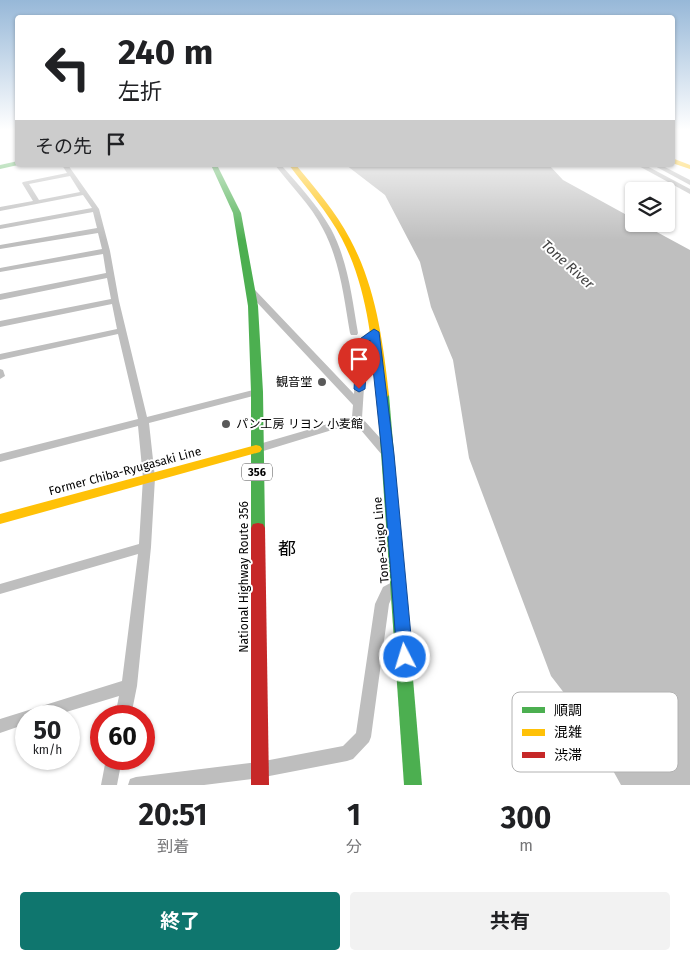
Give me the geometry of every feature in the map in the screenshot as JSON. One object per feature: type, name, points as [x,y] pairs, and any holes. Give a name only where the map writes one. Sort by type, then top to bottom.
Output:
[{"type":"main road","name":"National Highway Route 356","points":[[215,167],[237,213],[252,292],[257,392],[259,778]]},
{"type":"main road","name":"Tone-Suigo Line","points":[[293,167],[343,234],[358,266],[374,332],[388,454],[413,785]]},
{"type":"main road","name":"Former Chiba-Ryugasaki Line","points":[[0,519],[256,449]]},
{"type":"street","points":[[280,167],[328,230],[346,288],[354,333]]},
{"type":"street","points":[[644,167],[690,192]]},
{"type":"street","points":[[660,167],[690,183]]},
{"type":"street","points":[[37,202],[25,183],[68,170],[96,209],[115,301],[144,420],[149,478],[145,547],[125,705]]},
{"type":"street","points":[[0,209],[83,192]]},
{"type":"street","points":[[0,226],[96,209]]},
{"type":"street","points":[[0,247],[100,230]]},
{"type":"street","points":[[0,270],[106,251]]},
{"type":"street","points":[[0,297],[110,275]]},
{"type":"street","points":[[252,292],[358,405]]},
{"type":"street","points":[[0,324],[115,301]]},
{"type":"street","points":[[0,357],[122,331]]},
{"type":"street","points":[[374,332],[362,341],[358,419],[388,454]]},
{"type":"street","points":[[0,458],[257,392]]},
{"type":"street","points":[[256,449],[358,419]]},
{"type":"street","points":[[0,589],[145,547]]},
{"type":"street","points":[[136,785],[259,778],[347,753],[363,737],[382,604],[388,591],[399,583]]},
{"type":"street","points":[[66,705],[129,686]]},
{"type":"street","points":[[0,726],[15,721]]},
{"type":"street","points":[[109,785],[112,770]]},
{"type":"water","name":"Tone River","points":[[349,167],[551,167],[563,180],[625,214],[625,232],[657,232],[690,250],[690,785],[621,785],[614,772],[678,772],[678,692],[563,692],[551,676],[469,458],[453,360],[431,307],[420,262],[385,195]]},
{"type":"traffic: fast","points":[[215,167],[237,213],[253,306],[257,392],[258,528]]},
{"type":"traffic: fast","points":[[383,395],[413,785]]},
{"type":"traffic: slow","points":[[294,167],[334,219],[355,257],[372,315],[383,395]]},
{"type":"traffic: slow","points":[[0,519],[256,449]]},
{"type":"traffic: jam","points":[[258,528],[260,785]]},
{"type":"place","name":"観音堂","points":[[322,382]]},
{"type":"place","name":"パン工房 リヨン 小麦館","points":[[226,424]]},
{"type":"district","name":"都","points":[[287,549]]},
{"type":"route","points":[[359,389],[362,341],[374,332],[388,454],[405,657]]}]
